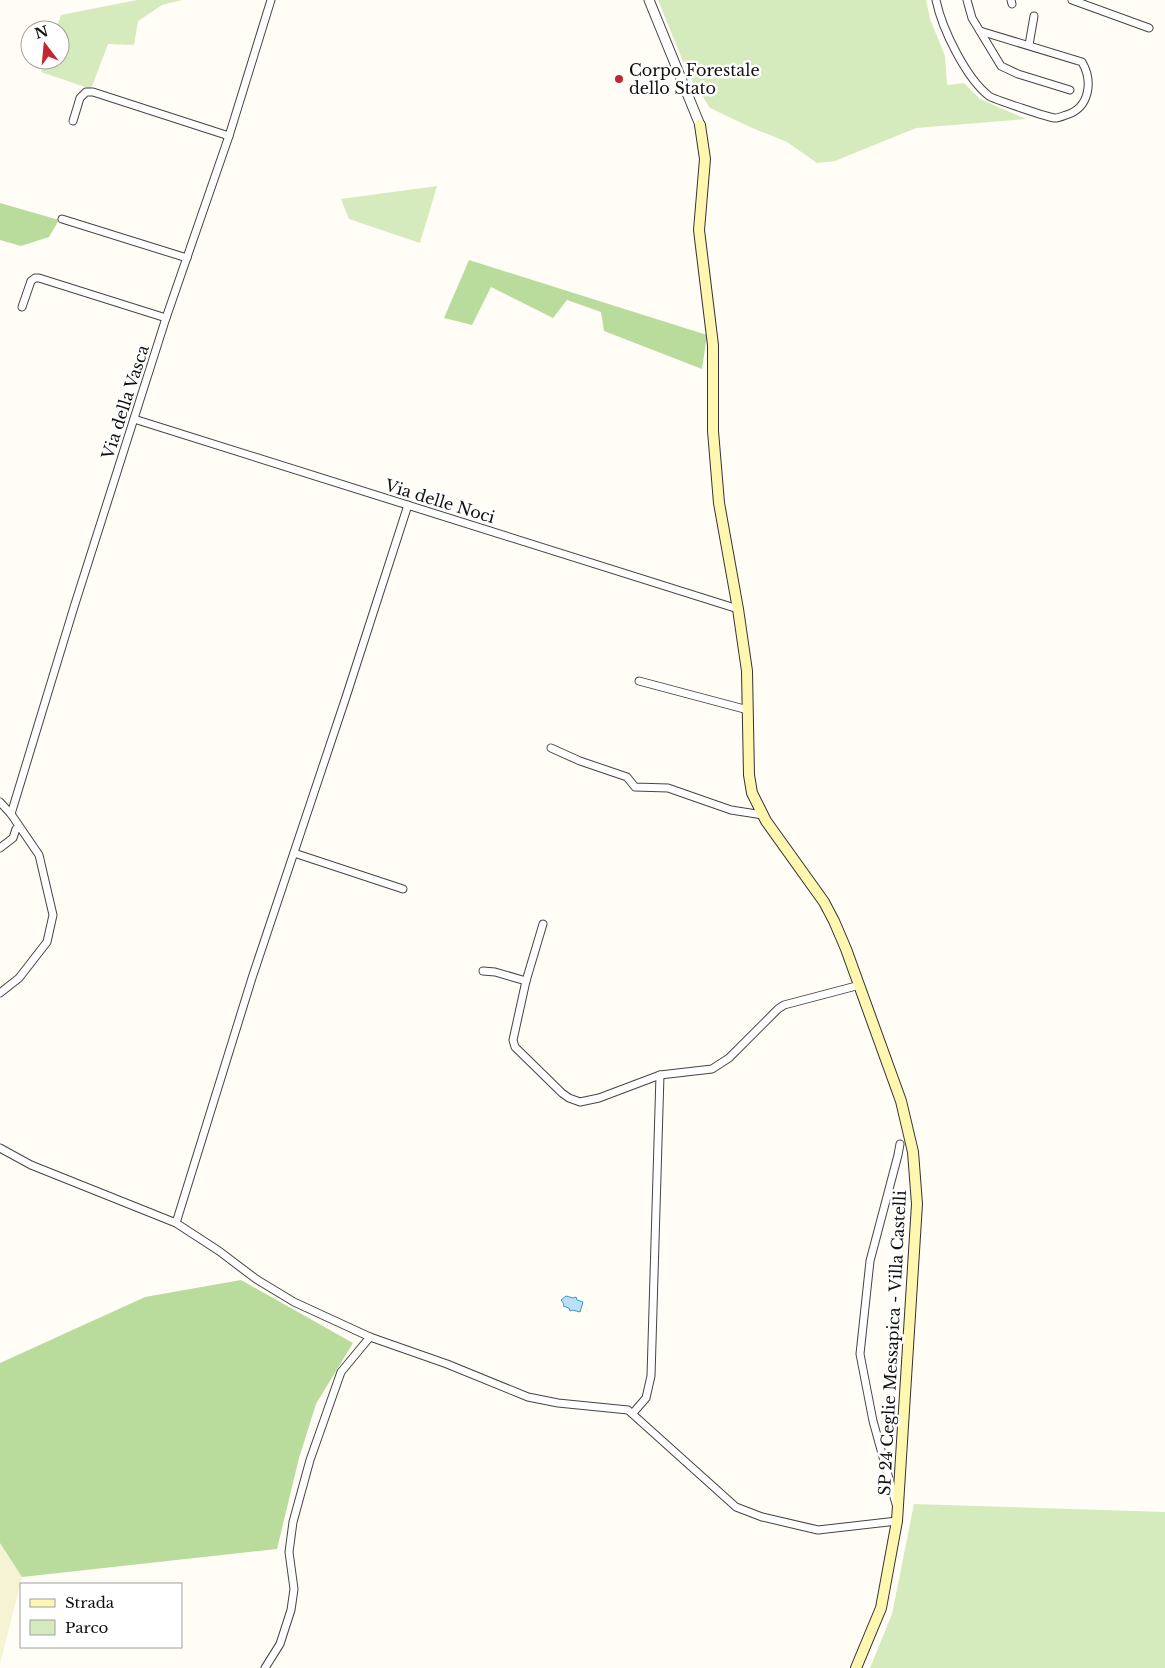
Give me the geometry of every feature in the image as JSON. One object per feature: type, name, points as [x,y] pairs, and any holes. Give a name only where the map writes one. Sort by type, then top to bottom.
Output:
[{"type":"main road","name":"SP 24 Ceglie Messapica - Villa Castelli","points":[[700,125],[704,159],[699,230],[713,345],[713,431],[718,494],[747,671],[749,775],[752,793],[763,815],[824,902],[834,920],[897,1086],[912,1152],[917,1204],[898,1516],[881,1608],[856,1668]]},
{"type":"street","name":"Via della Vasca","points":[[11,814],[166,318],[229,136],[271,0]]},
{"type":"street","points":[[649,0],[700,125]]},
{"type":"street","points":[[936,0],[938,12],[950,42],[976,83],[990,98],[1056,118],[1074,113],[1085,101],[1089,89],[1087,72],[1082,62],[980,31]]},
{"type":"street","points":[[967,0],[972,18],[1001,66],[1018,74],[1070,90]]},
{"type":"street","points":[[1072,0],[1149,28]]},
{"type":"street","points":[[1029,45],[1034,16]]},
{"type":"street","points":[[73,121],[80,98],[86,92],[93,92],[229,136]]},
{"type":"street","points":[[62,219],[187,258]]},
{"type":"street","points":[[22,307],[31,281],[39,278],[166,318]]},
{"type":"street","name":"Via delle Noci","points":[[134,419],[738,609]]},
{"type":"street","points":[[176,1223],[249,988],[408,505]]},
{"type":"street","points":[[639,681],[748,710]]},
{"type":"street","points":[[551,748],[580,761],[621,775],[627,778],[635,787],[668,788],[731,810],[763,815]]},
{"type":"street","points":[[0,802],[11,814],[40,855],[53,915],[47,942],[19,978],[0,993]]},
{"type":"street","points":[[0,848],[13,838],[16,829],[20,828]]},
{"type":"street","points":[[294,853],[403,889]]},
{"type":"street","points":[[543,924],[526,981],[512,1040],[515,1047],[569,1098],[580,1102],[599,1098],[660,1075],[712,1069],[729,1058],[784,1005],[860,985]]},
{"type":"street","points":[[483,971],[495,972],[526,981]]},
{"type":"street","points":[[632,1413],[646,1398],[651,1376],[660,1075]]},
{"type":"street","points":[[0,1148],[31,1165],[176,1223],[219,1251],[256,1279],[294,1302],[370,1337],[447,1364],[528,1397],[558,1404],[628,1410],[736,1507],[762,1517],[818,1530],[898,1516],[873,1421],[860,1354],[870,1260],[900,1144]]},
{"type":"street","points":[[898,1155],[912,1152]]},
{"type":"street","points":[[264,1668],[280,1644],[291,1610],[294,1589],[289,1552],[293,1522],[310,1460],[341,1372],[370,1337]]},
{"type":"shaded area","points":[[0,1543],[22,1577],[0,1664]]},
{"type":"green space","points":[[137,0],[182,0],[162,5],[138,21],[134,45],[108,44],[91,89],[41,72],[42,70],[70,70],[70,20],[59,20],[61,15]]},
{"type":"green space","points":[[658,0],[926,0],[930,19],[945,56],[947,85],[964,83],[980,99],[1026,119],[916,128],[835,161],[817,163],[787,142],[710,108],[689,76]]},
{"type":"green space","points":[[437,186],[420,243],[349,219],[341,199]]},
{"type":"green space","points":[[0,203],[59,220],[49,237],[21,246],[0,240]]},
{"type":"green space","points":[[469,260],[707,335],[702,369],[604,331],[601,312],[567,300],[553,318],[491,287],[472,325],[444,318]]},
{"type":"green space","points":[[241,1280],[353,1343],[316,1404],[299,1458],[277,1549],[22,1577],[0,1543],[0,1363],[145,1297]]},
{"type":"green space","points":[[914,1504],[1165,1512],[1165,1668],[870,1668],[892,1614]]},
{"type":"water","points":[[566,1296],[576,1297],[577,1300],[583,1302],[580,1312],[570,1311],[569,1308],[563,1306],[564,1304],[561,1300]]},
{"type":"place","name":"Corpo Forestale dello Stato","points":[[619,79]]}]
